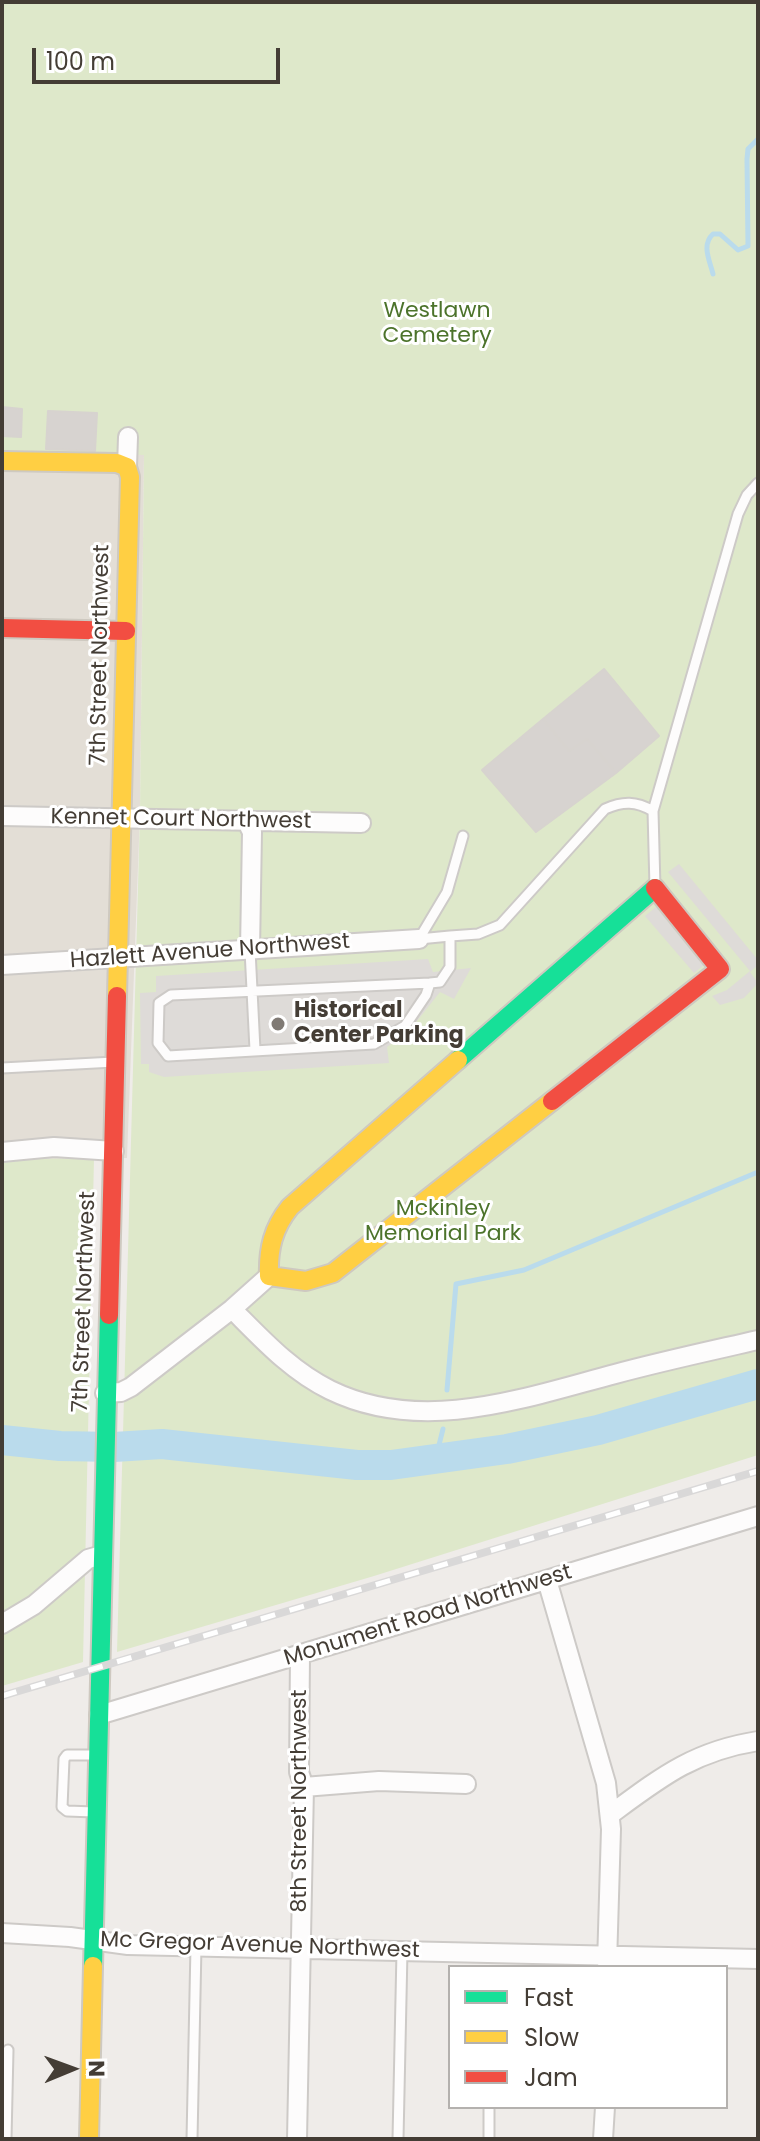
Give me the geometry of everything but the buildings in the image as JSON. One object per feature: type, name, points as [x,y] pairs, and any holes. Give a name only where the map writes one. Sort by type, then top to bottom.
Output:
[{"type":"street","points":[[2,461],[117,463],[127,467],[128,437]]},
{"type":"street","name":"7th Street Northwest","points":[[89,2139],[130,477],[127,467]]},
{"type":"street","points":[[2,628],[126,631]]},
{"type":"street","name":"Kennet Court Northwest","points":[[2,816],[361,823]]},
{"type":"street","points":[[246,820],[252,832],[250,950]]},
{"type":"street","points":[[105,1400],[131,1387],[232,1309],[269,1276],[271,1239],[290,1207],[655,888],[720,969],[333,1273],[306,1281],[269,1276]]},
{"type":"street","name":"Hazlett Avenue Northwest","points":[[2,965],[419,939]]},
{"type":"street","points":[[2,1152],[54,1147],[114,1151]]},
{"type":"street","points":[[232,1309],[269,1347],[314,1381],[350,1398],[411,1411],[467,1409],[510,1401],[758,1340]]},
{"type":"street","name":"Monument Road Northwest","points":[[99,1715],[758,1516]]},
{"type":"street","points":[[2,1624],[34,1605],[88,1559],[102,1555]]},
{"type":"street","points":[[547,1580],[601,1757],[611,1814],[607,1961]]},
{"type":"street","name":"8th Street Northwest","points":[[297,2139],[304,1787],[299,1772],[300,1655]]},
{"type":"street","points":[[611,1814],[687,1762],[714,1751],[758,1741]]},
{"type":"street","points":[[304,1787],[379,1781],[466,1784]]},
{"type":"street","name":"Mc Gregor Avenue Northwest","points":[[2,1933],[70,1937],[128,1945],[402,1951],[493,1960],[758,1959]]},
{"type":"street","points":[[603,2139],[605,2109]]},
{"type":"lane","points":[[655,888],[653,811],[738,514],[747,495],[758,483]]},
{"type":"lane","points":[[419,939],[478,934],[500,925],[605,809],[618,803],[631,802],[653,811]]},
{"type":"lane","points":[[419,939],[447,892],[463,836]]},
{"type":"lane","points":[[430,983],[426,995],[405,1026],[374,1044],[168,1056],[158,1043],[159,1003],[171,995],[440,982],[450,967],[450,936]]},
{"type":"lane","points":[[250,950],[255,1050]]},
{"type":"lane","points":[[2,1068],[116,1061]]},
{"type":"lane","points":[[96,1812],[67,1811],[62,1807],[63,1775],[67,1755],[98,1755]]},
{"type":"lane","points":[[192,2139],[196,1946]]},
{"type":"lane","points":[[398,2139],[402,1951]]},
{"type":"lane","points":[[6,2139],[8,2050]]},
{"type":"lane","points":[[489,2109],[489,2139]]},
{"type":"shaded area","points":[[2,450],[144,454],[140,813],[127,1158],[32,1159],[2,1163]]},
{"type":"shaded area","points":[[679,864],[758,960],[758,965],[750,972],[758,983],[744,998],[720,1005],[712,996],[727,990],[750,971],[668,872]]},
{"type":"shaded area","points":[[656,907],[704,965],[694,973],[645,916]]},
{"type":"shaded area","name":"Historical Center Parking","points":[[428,959],[433,972],[471,968],[454,999],[440,992],[409,1031],[387,1047],[389,1063],[164,1077],[149,1072],[149,1064],[141,1064],[140,993],[156,992],[156,976]]},
{"type":"green space","points":[[2,2],[758,2],[758,1455],[374,1576],[117,1652],[140,813],[144,455],[2,450]]},
{"type":"green space","points":[[94,1158],[83,1662],[2,1686],[2,1163]]},
{"type":"waterway","points":[[713,274],[707,248],[713,234],[720,234],[738,250],[748,246],[747,159],[748,149],[758,139]]},
{"type":"waterway","points":[[447,1390],[456,1284],[524,1270],[758,1172]]},
{"type":"waterway","points":[[2,1440],[60,1446],[162,1444],[357,1465],[391,1465],[507,1449],[598,1430],[758,1384]]},
{"type":"waterway","points":[[435,1461],[443,1429]]},
{"type":"railway","points":[[2,1696],[758,1471]]},
{"type":"traffic: fast","points":[[458,1060],[655,888]]},
{"type":"traffic: fast","points":[[93,1966],[109,1315]]},
{"type":"traffic: slow","points":[[2,461],[117,463],[127,467],[130,477],[117,996]]},
{"type":"traffic: slow","points":[[458,1060],[290,1207],[273,1239],[269,1276],[306,1281],[333,1273],[552,1101]]},
{"type":"traffic: slow","points":[[89,2139],[93,1966]]},
{"type":"traffic: jam","points":[[2,628],[126,631]]},
{"type":"traffic: jam","points":[[552,1101],[720,969],[655,888]]},
{"type":"traffic: jam","points":[[109,1315],[117,996]]},
{"type":"place","name":"Historical Center Parking","points":[[278,1024]]},
{"type":"park label","name":"Westlawn Cemetery","points":[[437,324]]},
{"type":"park label","name":"Mckinley Memorial Park","points":[[443,1222]]}]
